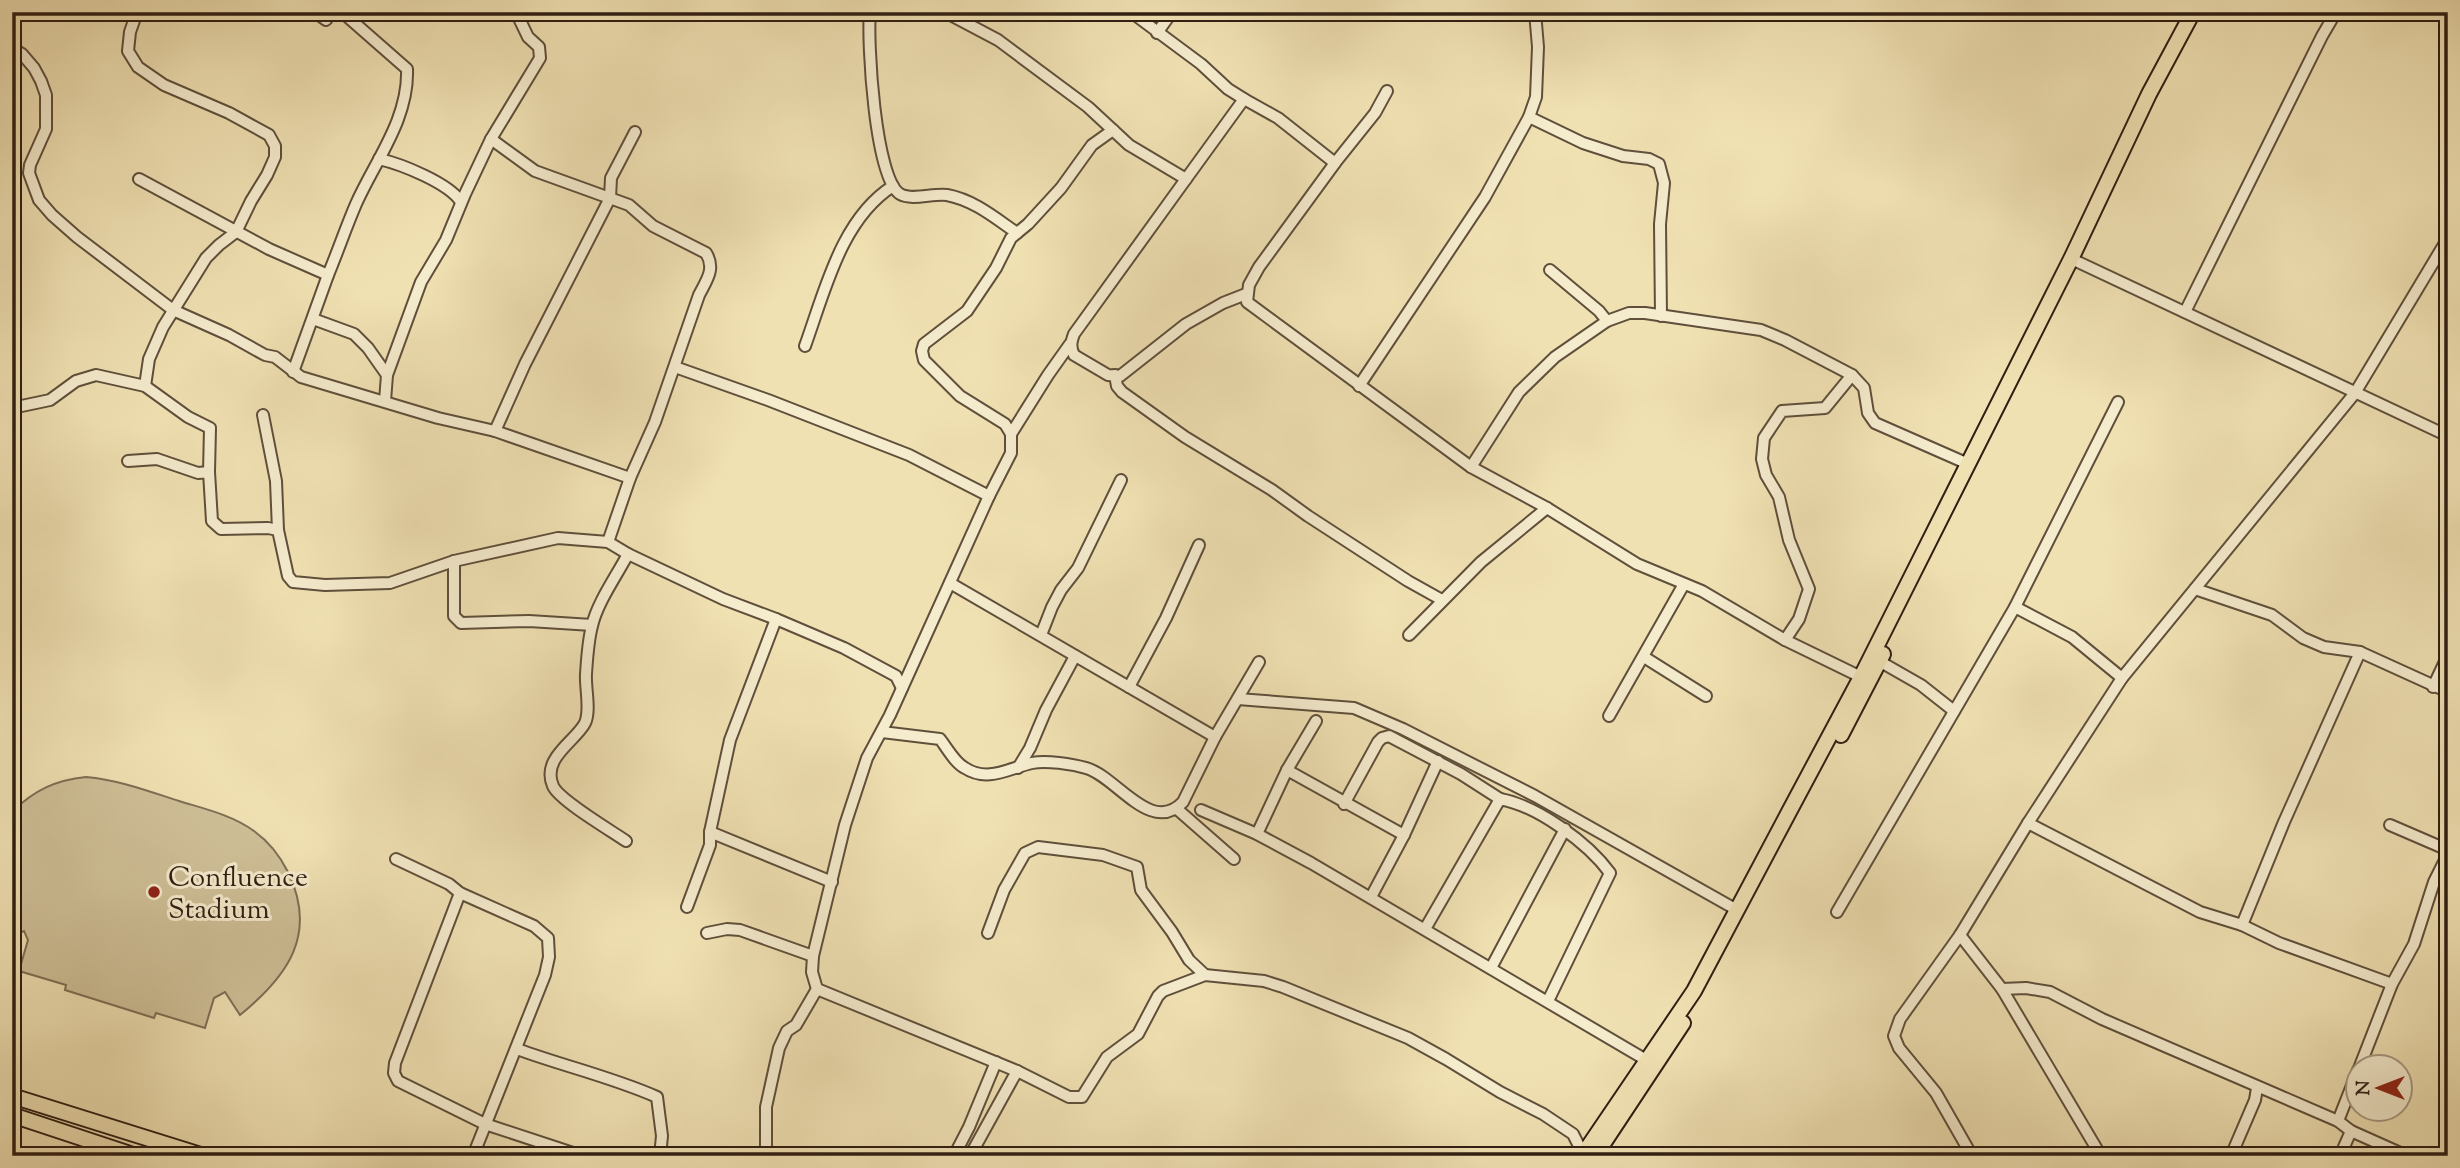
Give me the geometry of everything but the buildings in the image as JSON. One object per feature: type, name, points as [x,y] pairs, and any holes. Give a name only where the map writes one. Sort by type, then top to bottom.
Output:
[{"type":"main road","points":[[1587,1155],[1701,995],[1879,661],[2157,98],[2191,13]]},
{"type":"main road","points":[[1651,1063],[1694,991],[1861,677],[2191,13]]},
{"type":"main road","points":[[12,1097],[204,1156]]},
{"type":"main road","points":[[12,1115],[136,1156]]},
{"type":"street","points":[[137,12],[130,32],[128,51],[138,67],[164,85],[229,113],[269,135],[275,146],[275,157],[267,175],[236,232],[206,258],[173,310],[149,359],[145,386]]},
{"type":"street","points":[[315,12],[326,20],[330,12]]},
{"type":"street","points":[[293,372],[301,344],[356,205],[402,109],[408,84],[407,69],[342,12]]},
{"type":"street","points":[[385,401],[387,375],[421,282],[446,240],[491,139],[540,58],[539,47],[528,37],[516,12]]},
{"type":"street","points":[[870,12],[868,48],[878,136],[893,187],[901,195],[940,194],[964,200],[1017,233]]},
{"type":"street","points":[[945,12],[998,40],[1052,78],[1129,145],[1186,179]]},
{"type":"street","points":[[1131,12],[1201,64],[1228,89],[1278,118],[1335,163]]},
{"type":"street","points":[[1157,33],[1172,12]]},
{"type":"street","points":[[1359,386],[1485,197],[1529,117],[1536,97],[1538,47],[1535,12]]},
{"type":"street","points":[[2185,312],[2336,12]]},
{"type":"street","points":[[12,48],[22,54],[34,68],[46,95],[46,130],[29,173],[39,200],[77,237],[173,310],[229,335],[265,355],[275,357],[301,377],[438,418],[495,431],[630,478]]},
{"type":"street","points":[[1387,91],[1375,113],[1259,267],[1246,294],[1247,302],[1471,467],[1547,508],[1637,564],[1702,590],[1784,640],[1861,677]]},
{"type":"street","points":[[766,1156],[766,1107],[779,1048],[787,1031],[796,1025],[817,989],[812,972],[813,956],[861,775],[989,496],[1012,453],[1012,434],[1074,334],[1244,99]]},
{"type":"street","points":[[1529,117],[1583,143],[1623,156],[1649,159],[1659,164],[1664,183],[1660,224],[1661,316]]},
{"type":"street","points":[[1012,434],[1005,424],[960,396],[923,360],[924,344],[967,311],[996,268],[1011,238],[1062,188],[1092,145],[1113,130]]},
{"type":"street","points":[[495,431],[525,364],[610,198],[611,178],[635,132]]},
{"type":"street","points":[[491,139],[535,171],[629,205],[653,226],[706,253],[710,261],[711,269],[608,541]]},
{"type":"street","points":[[379,159],[398,163],[426,177],[456,195],[461,202]]},
{"type":"street","points":[[139,179],[268,250],[328,275]]},
{"type":"street","points":[[805,346],[832,272],[853,228],[877,197],[893,187]]},
{"type":"street","points":[[1972,1156],[1936,1093],[1899,1048],[1894,1036],[1900,1019],[1960,935],[2028,822],[2122,678],[2355,393],[2448,238]]},
{"type":"street","points":[[2078,262],[2448,436]]},
{"type":"street","points":[[1550,270],[1599,311],[1607,321]]},
{"type":"street","points":[[1070,344],[1074,355],[1108,375],[1126,372],[1186,324],[1223,303],[1246,294]]},
{"type":"street","points":[[1471,467],[1518,392],[1555,357],[1607,321],[1629,313],[1761,330],[1812,353],[1852,376],[1864,388],[1868,413],[1875,423],[1966,463]]},
{"type":"street","points":[[313,319],[354,334],[368,348],[387,375]]},
{"type":"street","points":[[675,367],[909,455],[989,496]]},
{"type":"street","points":[[12,408],[50,400],[76,381],[96,375],[145,386],[188,417],[210,428],[212,521],[221,529],[268,527],[278,530]]},
{"type":"street","points":[[1115,375],[1117,386],[1122,392],[1185,437],[1272,490],[1408,581],[1442,600]]},
{"type":"street","points":[[1784,640],[1799,619],[1809,589],[1789,540],[1779,497],[1763,466],[1762,448],[1771,426],[1782,411],[1825,408],[1852,376]]},
{"type":"street","points":[[1837,912],[2015,607],[2118,402]]},
{"type":"street","points":[[263,415],[276,481],[278,530],[288,576],[293,582],[325,585],[390,583],[454,561],[558,538],[608,541],[628,554],[723,599],[844,648],[896,676],[902,688]]},
{"type":"street","points":[[128,461],[157,458],[198,473],[209,472]]},
{"type":"street","points":[[1041,635],[1052,607],[1078,568],[1121,480]]},
{"type":"street","points":[[1409,635],[1481,562],[1547,508]]},
{"type":"street","points":[[1129,687],[1166,618],[1199,545]]},
{"type":"street","points":[[626,841],[572,804],[554,788],[551,778],[554,761],[585,723],[586,675],[592,625],[628,554]]},
{"type":"street","points":[[454,561],[454,616],[461,623],[529,621],[592,625]]},
{"type":"street","points":[[950,583],[1216,737]]},
{"type":"street","points":[[1609,716],[1684,584]]},
{"type":"street","points":[[2194,589],[2272,615],[2303,638],[2324,647],[2360,652],[2448,692]]},
{"type":"street","points":[[2015,607],[2072,637],[2122,678]]},
{"type":"street","points":[[687,907],[710,845],[710,832],[730,740],[776,619]]},
{"type":"street","points":[[2242,925],[2360,652]]},
{"type":"street","points":[[2433,687],[2448,655]]},
{"type":"street","points":[[1018,768],[1075,656]]},
{"type":"street","points":[[1644,657],[1706,696]]},
{"type":"street","points":[[1879,661],[1921,685],[1954,711]]},
{"type":"street","points":[[881,732],[940,739],[964,768],[989,776],[1035,762],[1088,768],[1141,807],[1164,813],[1177,809],[1183,803],[1216,737],[1259,662]]},
{"type":"street","points":[[1238,699],[1354,708],[1403,729],[1535,796],[1737,909]]},
{"type":"street","points":[[1257,834],[1287,769],[1316,720]]},
{"type":"street","points":[[1344,804],[1382,738],[1389,736],[1438,761],[1500,799],[1538,814],[1565,829],[1609,870],[1610,877],[1548,1001]]},
{"type":"street","points":[[1371,897],[1404,835],[1438,761]]},
{"type":"street","points":[[1287,769],[1344,804],[1404,835]]},
{"type":"street","points":[[1425,929],[1500,799]]},
{"type":"street","points":[[1177,809],[1234,859]]},
{"type":"street","points":[[1201,810],[1257,834],[1371,897],[1651,1063]]},
{"type":"street","points":[[2028,822],[2200,912],[2242,925],[2279,943],[2392,984]]},
{"type":"street","points":[[2365,1052],[2392,984],[2414,944],[2434,882],[2448,852],[2390,825]]},
{"type":"street","points":[[1491,968],[1565,829]]},
{"type":"street","points":[[710,832],[832,882]]},
{"type":"street","points":[[988,933],[1004,890],[1025,853],[1038,847],[1103,855],[1137,867],[1142,890],[1189,960],[1205,975]]},
{"type":"street","points":[[396,859],[449,884],[460,893],[534,926],[548,938],[550,957],[545,975],[473,1156]]},
{"type":"street","points":[[460,893],[394,1073],[398,1081],[485,1124],[582,1156]]},
{"type":"street","points":[[707,933],[727,929],[740,930],[813,956]]},
{"type":"street","points":[[1960,935],[2002,989],[2101,1156]]},
{"type":"street","points":[[817,989],[996,1062],[1069,1097],[1082,1097],[1107,1057],[1138,1034],[1163,991],[1205,975],[1273,983],[1408,1038],[1543,1114],[1573,1134],[1587,1155]]},
{"type":"street","points":[[2002,989],[2026,988],[2050,992],[2102,1019],[2338,1122],[2351,1131],[2407,1156]]},
{"type":"street","points":[[517,1049],[657,1097],[662,1136],[660,1156]]},
{"type":"street","points":[[954,1156],[969,1128],[996,1062]]},
{"type":"street","points":[[970,1156],[1017,1071]]},
{"type":"street","points":[[2231,1156],[2255,1100],[2257,1088]]},
{"type":"street","points":[[2338,1122],[2344,1107]]},
{"type":"street","points":[[2340,1156],[2351,1131]]},
{"type":"shaded area","name":"Confluence Stadium","points":[[86,777],[133,786],[246,825],[269,844],[281,860],[297,894],[299,934],[284,969],[272,985],[240,1015],[225,992],[214,998],[205,1028],[156,1013],[154,1018],[65,990],[66,985],[19,971],[28,940],[24,931],[12,936],[12,812],[46,787]]},
{"type":"place","name":"Confluence Stadium","points":[[154,892]]}]
